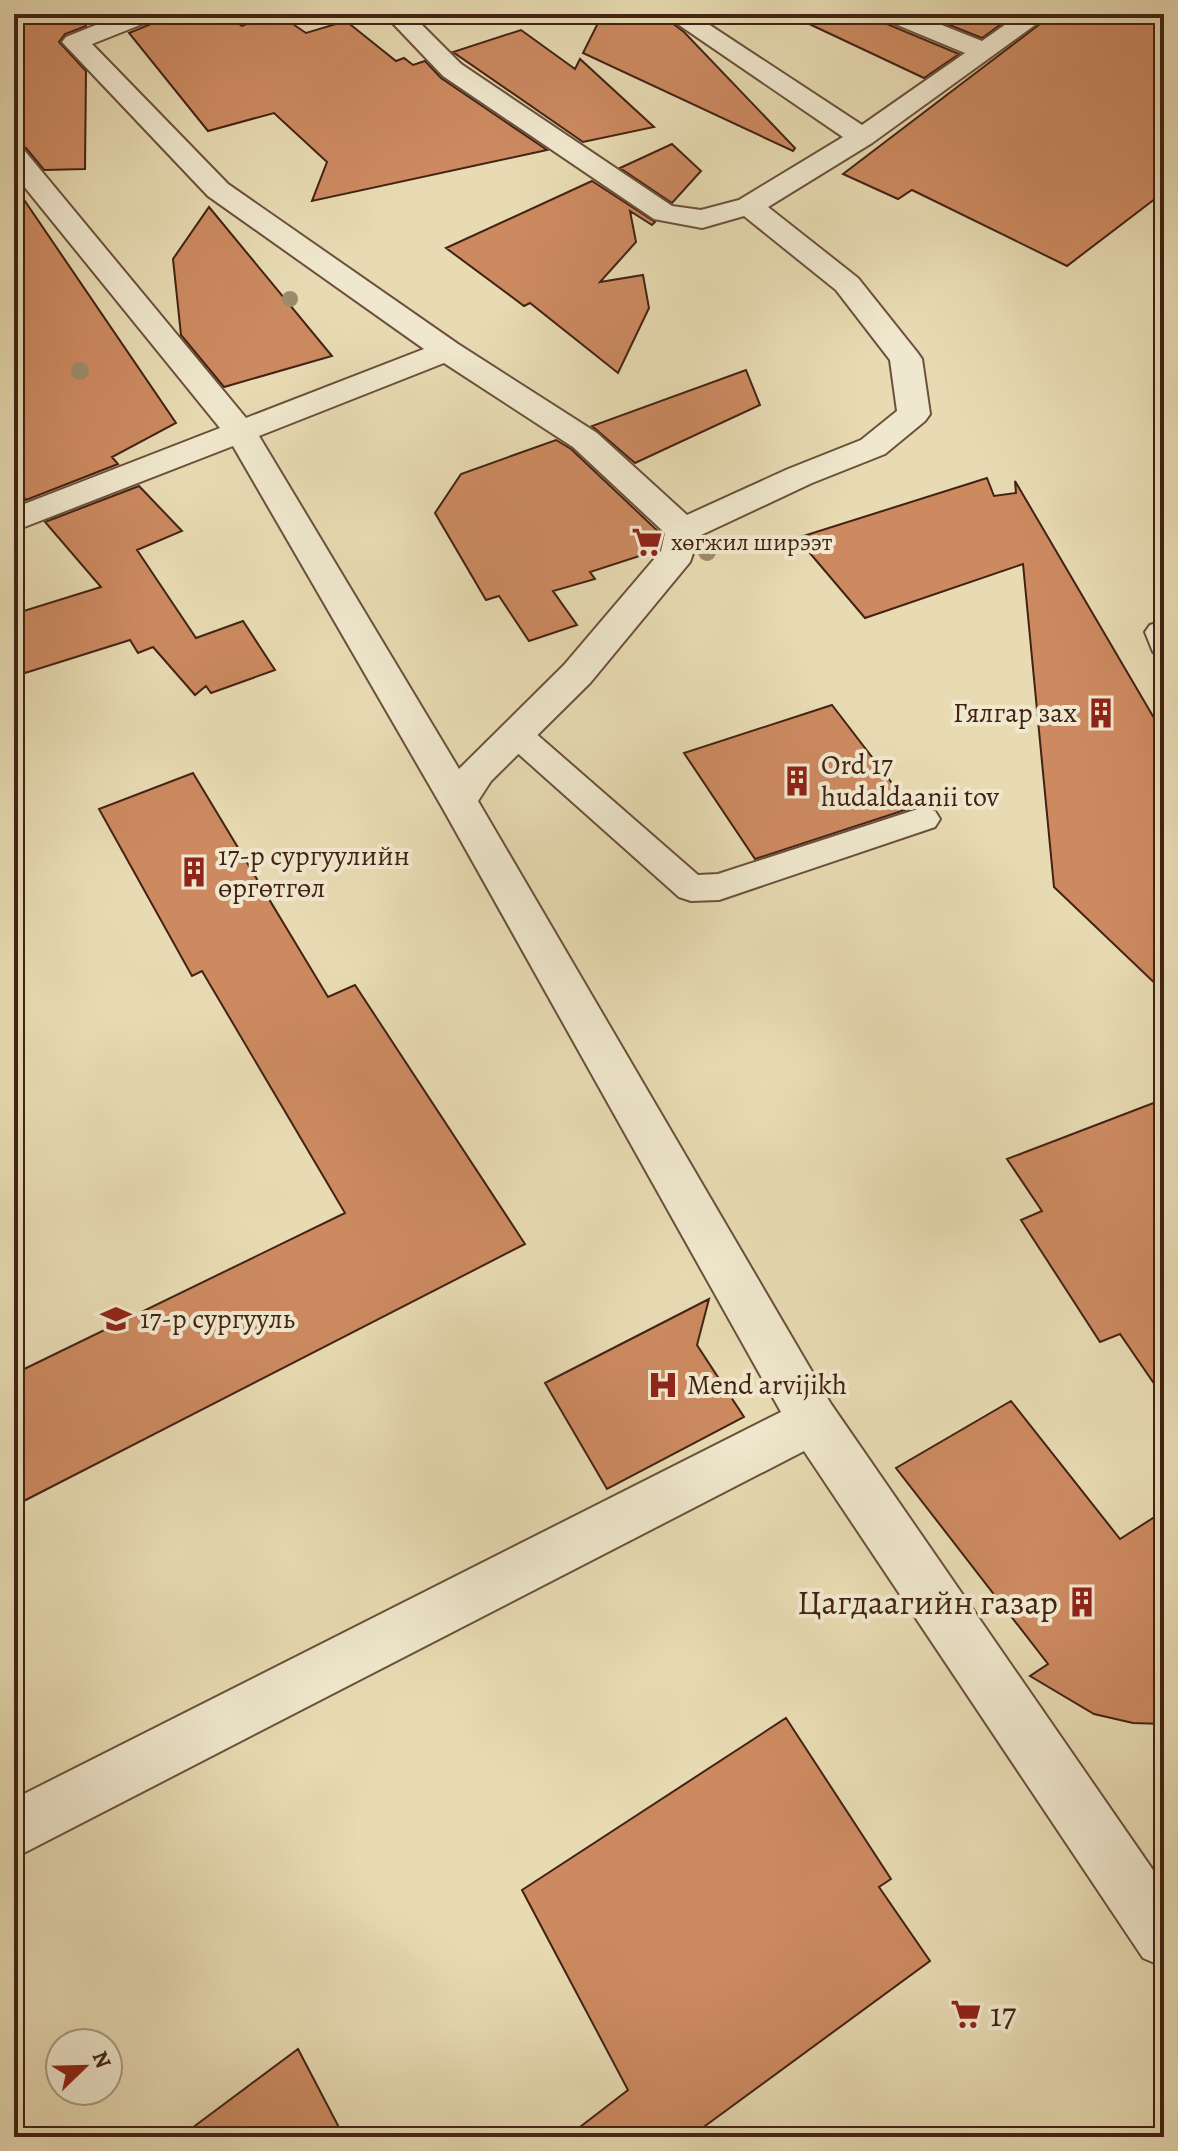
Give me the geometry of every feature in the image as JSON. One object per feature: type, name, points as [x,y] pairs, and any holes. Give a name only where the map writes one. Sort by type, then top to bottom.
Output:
[{"type":"street","points":[[397,14],[452,70],[664,213],[702,219],[749,206],[862,137],[1037,14]]},
{"type":"street","points":[[676,14],[862,137]]},
{"type":"street","points":[[892,14],[984,51]]},
{"type":"street","points":[[131,15],[75,42],[218,190],[447,351],[585,440],[683,530]]},
{"type":"street","points":[[14,156],[240,431],[458,801],[813,1421],[1164,1937]]},
{"type":"street","points":[[683,530],[800,476],[873,447],[914,414],[906,359],[847,284],[749,206]]},
{"type":"street","points":[[14,520],[447,351]]},
{"type":"street","points":[[458,801],[477,771],[577,674],[678,554],[683,530]]},
{"type":"street","points":[[14,1829],[813,1421]]},
{"type":"lane","points":[[515,733],[691,888],[719,887],[924,819]]},
{"type":"building","points":[[14,14],[86,14],[86,26],[65,34],[59,42],[86,71],[85,169],[44,170],[26,148],[14,145]]},
{"type":"building","points":[[162,14],[223,14],[242,26],[265,17],[281,16],[306,33],[346,21],[396,61],[404,58],[413,65],[425,61],[441,78],[547,150],[312,201],[327,162],[274,113],[208,131],[129,33],[156,22]]},
{"type":"building","points":[[660,14],[684,32],[795,148],[793,151],[583,53],[600,19]]},
{"type":"building","points":[[788,14],[876,14],[882,22],[959,54],[924,78]]},
{"type":"building","points":[[922,14],[1015,14],[982,38]]},
{"type":"building","points":[[1053,14],[1164,14],[1164,192],[1067,266],[912,190],[898,199],[843,174]]},
{"type":"building","points":[[521,30],[575,69],[580,59],[654,127],[583,142],[453,52]]},
{"type":"building","points":[[672,144],[701,171],[672,203],[620,168]]},
{"type":"building","points":[[592,181],[655,222],[652,225],[630,211],[636,242],[600,282],[643,275],[649,308],[618,373],[530,303],[524,306],[446,248]]},
{"type":"building","points":[[14,185],[176,423],[112,457],[118,464],[26,500],[14,484]]},
{"type":"building","points":[[209,207],[332,356],[224,387],[181,335],[173,259]]},
{"type":"building","points":[[746,370],[760,405],[635,463],[592,426]]},
{"type":"building","points":[[556,440],[571,449],[662,535],[658,550],[590,572],[595,579],[553,591],[577,625],[529,641],[499,596],[486,600],[435,513],[461,474]]},
{"type":"building","name":"Гялгар зах","points":[[987,478],[994,496],[1016,493],[1015,481],[1164,735],[1164,992],[1054,887],[1023,564],[865,618],[797,538]]},
{"type":"building","points":[[139,486],[182,531],[137,550],[196,638],[243,621],[275,670],[211,693],[206,686],[195,695],[153,647],[138,653],[130,640],[25,673],[14,649],[14,614],[101,587],[45,522]]},
{"type":"building","name":"Ord 17 hudaldaanii tov","points":[[832,705],[911,808],[755,859],[684,753]]},
{"type":"building","points":[[193,773],[328,997],[355,985],[525,1244],[14,1506],[14,1374],[345,1213],[202,971],[192,976],[99,809]]},
{"type":"building","points":[[1164,1099],[1164,1398],[1120,1334],[1100,1342],[1021,1220],[1042,1211],[1007,1159]]},
{"type":"building","points":[[709,1299],[697,1345],[744,1417],[607,1489],[545,1383]]},
{"type":"building","name":"Цагдаагийн газар","points":[[1011,1401],[1120,1539],[1164,1511],[1164,1724],[1133,1723],[1094,1714],[1030,1676],[1048,1664],[896,1468]]},
{"type":"building","points":[[786,1718],[891,1879],[879,1887],[930,1961],[690,2137],[567,2137],[628,2090],[522,1890]]},
{"type":"building","points":[[298,2049],[344,2137],[180,2137]]},
{"type":"place","name":"хөгжил ширээт","points":[[647,542]]},
{"type":"place","name":"Гялгар зах","points":[[1101,713]]},
{"type":"place","name":"Ord 17 hudaldaanii tov","points":[[797,781]]},
{"type":"place","name":"17-р сургуулийн өргөтгөл","points":[[194,872]]},
{"type":"place","name":"17-р сургууль","points":[[116,1319]]},
{"type":"place","name":"Mend arvijikh","points":[[663,1385]]},
{"type":"place","name":"Цагдаагийн газар","points":[[1082,1602]]},
{"type":"place","name":"17","points":[[966,2014]]}]
